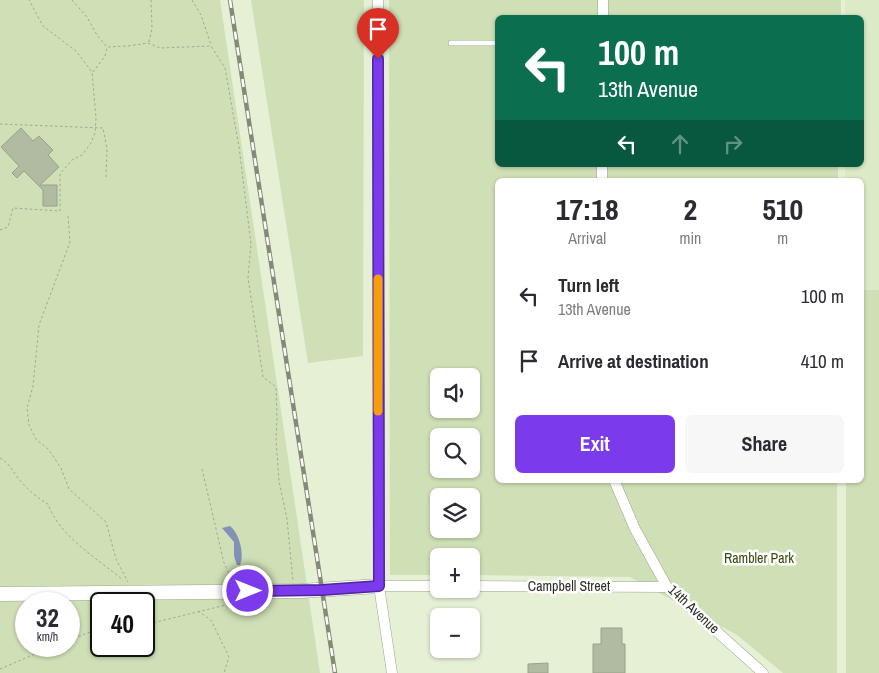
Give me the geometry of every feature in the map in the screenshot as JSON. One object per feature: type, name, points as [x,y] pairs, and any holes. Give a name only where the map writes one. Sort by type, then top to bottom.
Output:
[{"type":"street","points":[[378,0],[379,586],[392,673]]},
{"type":"street","points":[[603,0],[603,15]]},
{"type":"street","name":"14th Avenue","points":[[615,483],[635,529],[667,587],[763,673]]},
{"type":"street","points":[[0,594],[301,591],[379,586],[430,586]]},
{"type":"street","name":"Campbell Street","points":[[480,586],[667,587]]},
{"type":"lane","points":[[451,43],[495,43]]},
{"type":"path","points":[[0,230],[8,228],[13,208],[60,211],[60,174],[72,160],[82,155],[91,144],[95,133],[96,118],[92,72],[76,51],[43,26],[29,0]]},
{"type":"path","points":[[72,0],[87,17],[97,35],[107,47]]},
{"type":"path","points":[[148,43],[152,28],[150,0]]},
{"type":"path","points":[[192,0],[201,15],[211,46],[225,68],[240,147],[250,244],[248,278],[263,377],[276,387],[276,440],[279,480],[291,543],[294,587]]},
{"type":"path","points":[[107,47],[148,43],[160,48],[211,46]]},
{"type":"path","points":[[92,72],[99,66],[107,47]]},
{"type":"path","points":[[0,124],[70,128],[95,126],[102,128],[107,149],[106,178]]},
{"type":"path","points":[[0,458],[8,463],[19,479],[41,500],[48,504],[51,512],[69,535],[131,587],[116,558],[106,522],[69,490],[61,468],[49,450],[36,440],[29,425],[27,408],[33,386],[39,325],[70,242],[68,216]]},
{"type":"path","points":[[202,469],[224,563],[235,586]]},
{"type":"path","points":[[155,622],[237,603]]},
{"type":"path","points":[[198,611],[210,620],[229,657],[224,673]]},
{"type":"path","points":[[0,669],[28,657]]},
{"type":"shaded area","points":[[845,0],[879,0],[879,673],[846,673],[846,483],[864,483],[864,178],[845,178],[845,167],[864,167],[864,15],[845,15]]},
{"type":"green space","points":[[0,0],[220,0],[320,673],[0,673]]},
{"type":"green space","points":[[251,0],[364,0],[363,356],[308,363]]},
{"type":"green space","name":"Rambler Park","points":[[389,0],[841,0],[841,15],[495,15],[495,167],[838,167],[838,178],[495,178],[495,483],[837,483],[837,673],[783,673],[737,635],[630,577],[480,575],[480,548],[430,548],[430,575],[390,575]]},
{"type":"green space","points":[[864,290],[879,290],[879,673],[846,673],[846,483],[864,483]]},
{"type":"water","points":[[230,526],[240,544],[242,555],[240,565],[237,565],[234,556],[234,542],[222,528]]},
{"type":"building","points":[[21,128],[33,141],[39,136],[53,150],[48,155],[59,167],[40,185],[57,185],[57,206],[43,206],[43,190],[24,171],[17,178],[12,173],[19,166],[1,147]]},
{"type":"building","points":[[601,628],[622,628],[622,644],[625,644],[625,673],[593,673],[593,644],[601,644]]},
{"type":"building","points":[[548,663],[548,673],[528,673],[528,664]]},
{"type":"railway","points":[[230,0],[335,673]]},
{"type":"slow traffic","points":[[378,279],[378,411]]},
{"type":"route","points":[[248,591],[301,591],[379,586],[378,59]]}]
